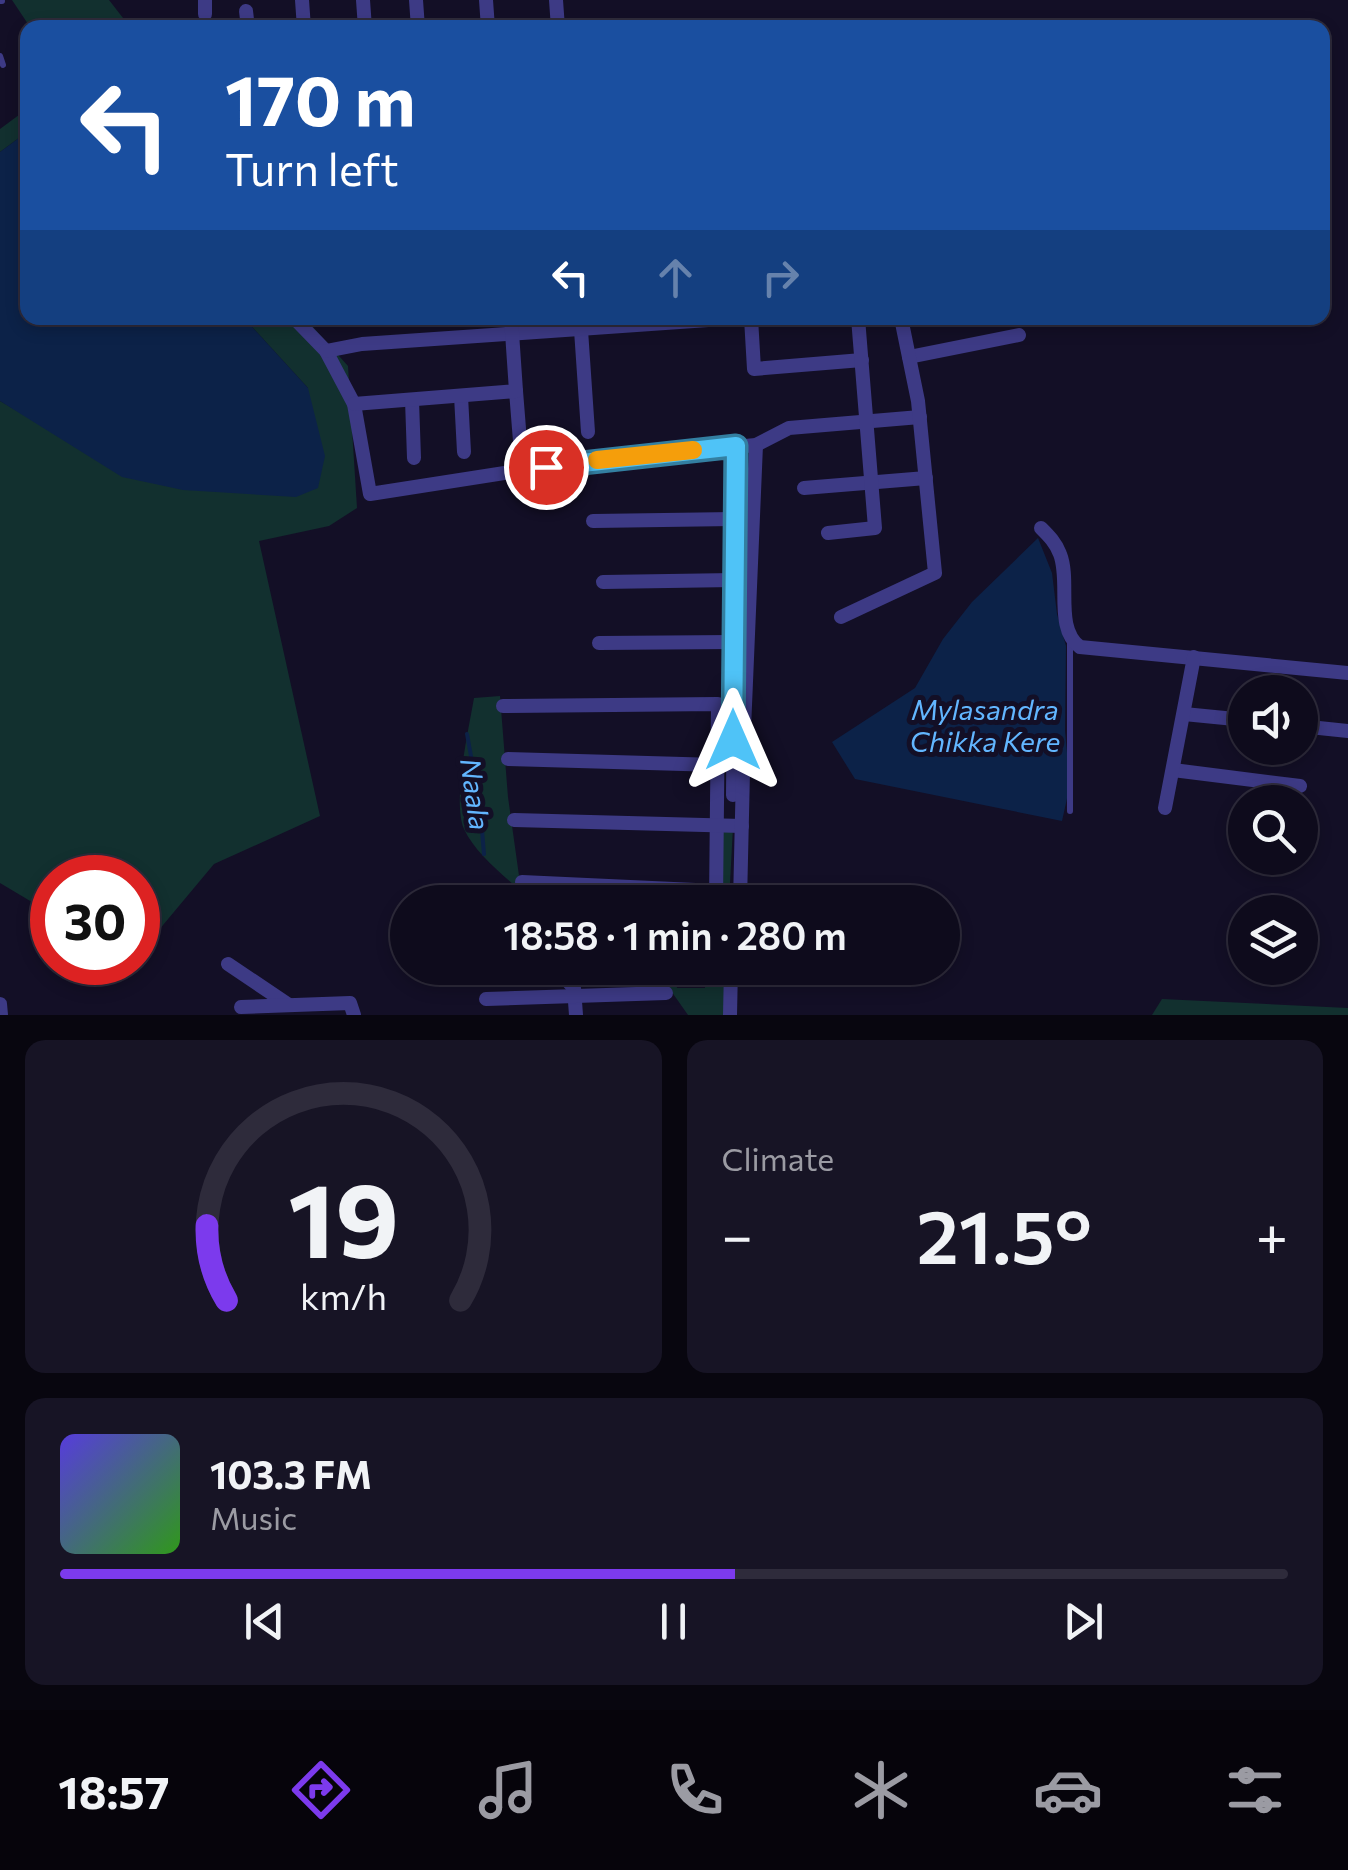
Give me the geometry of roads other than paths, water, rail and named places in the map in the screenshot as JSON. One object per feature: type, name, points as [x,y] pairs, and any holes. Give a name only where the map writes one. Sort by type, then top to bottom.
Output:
[{"type":"street","points":[[301,325],[326,350],[354,404],[370,494],[581,462],[756,445],[789,428],[920,416]]},
{"type":"street","points":[[511,325],[520,442]]},
{"type":"street","points":[[326,350],[362,344],[646,325]]},
{"type":"street","points":[[751,325],[754,369],[862,360]]},
{"type":"street","points":[[828,534],[875,528],[859,325]]},
{"type":"street","points":[[841,616],[934,573],[920,416],[902,325]]},
{"type":"street","points":[[581,330],[588,432]]},
{"type":"street","points":[[909,356],[1019,335]]},
{"type":"street","points":[[354,404],[516,390]]},
{"type":"street","points":[[460,396],[464,452]]},
{"type":"street","points":[[412,400],[414,458]]},
{"type":"street","points":[[719,885],[731,826],[756,445]]},
{"type":"street","points":[[732,885],[736,446]]},
{"type":"street","points":[[804,488],[926,478]]},
{"type":"street","points":[[594,522],[734,519]]},
{"type":"street","points":[[1041,528],[1060,554],[1070,637],[1080,647],[1348,673]]},
{"type":"street","points":[[603,582],[734,580]]},
{"type":"street","points":[[599,642],[732,642]]},
{"type":"street","points":[[1166,808],[1194,657]]},
{"type":"street","points":[[503,706],[718,704],[718,765],[738,885]]},
{"type":"street","points":[[1184,714],[1228,718]]},
{"type":"street","points":[[1318,728],[1348,731]]},
{"type":"street","points":[[508,759],[718,765]]},
{"type":"street","points":[[1173,770],[1292,785]]},
{"type":"street","points":[[514,820],[731,826]]},
{"type":"street","points":[[522,882],[561,885]]},
{"type":"street","points":[[228,964],[289,1005]]},
{"type":"street","points":[[571,985],[576,1015]]},
{"type":"street","points":[[730,1015],[731,985]]},
{"type":"street","points":[[738,1015],[739,985]]},
{"type":"street","points":[[486,999],[666,993]]},
{"type":"street","points":[[0,1004],[2,1015]]},
{"type":"street","points":[[241,1007],[350,1004],[354,1015]]},
{"type":"lane","points":[[1070,637],[1070,810]]},
{"type":"water","points":[[20,137],[20,325],[250,325],[308,388],[325,456],[318,488],[296,497],[183,490],[122,477],[0,401],[0,152]]},
{"type":"water","name":"Mylasandra Chikka Kere","points":[[1038,538],[1052,573],[1066,646],[1065,731],[1070,785],[1062,821],[855,779],[832,742],[915,688],[943,639],[972,602]]},
{"type":"waterway","name":"Naala","points":[[467,734],[484,854]]}]
